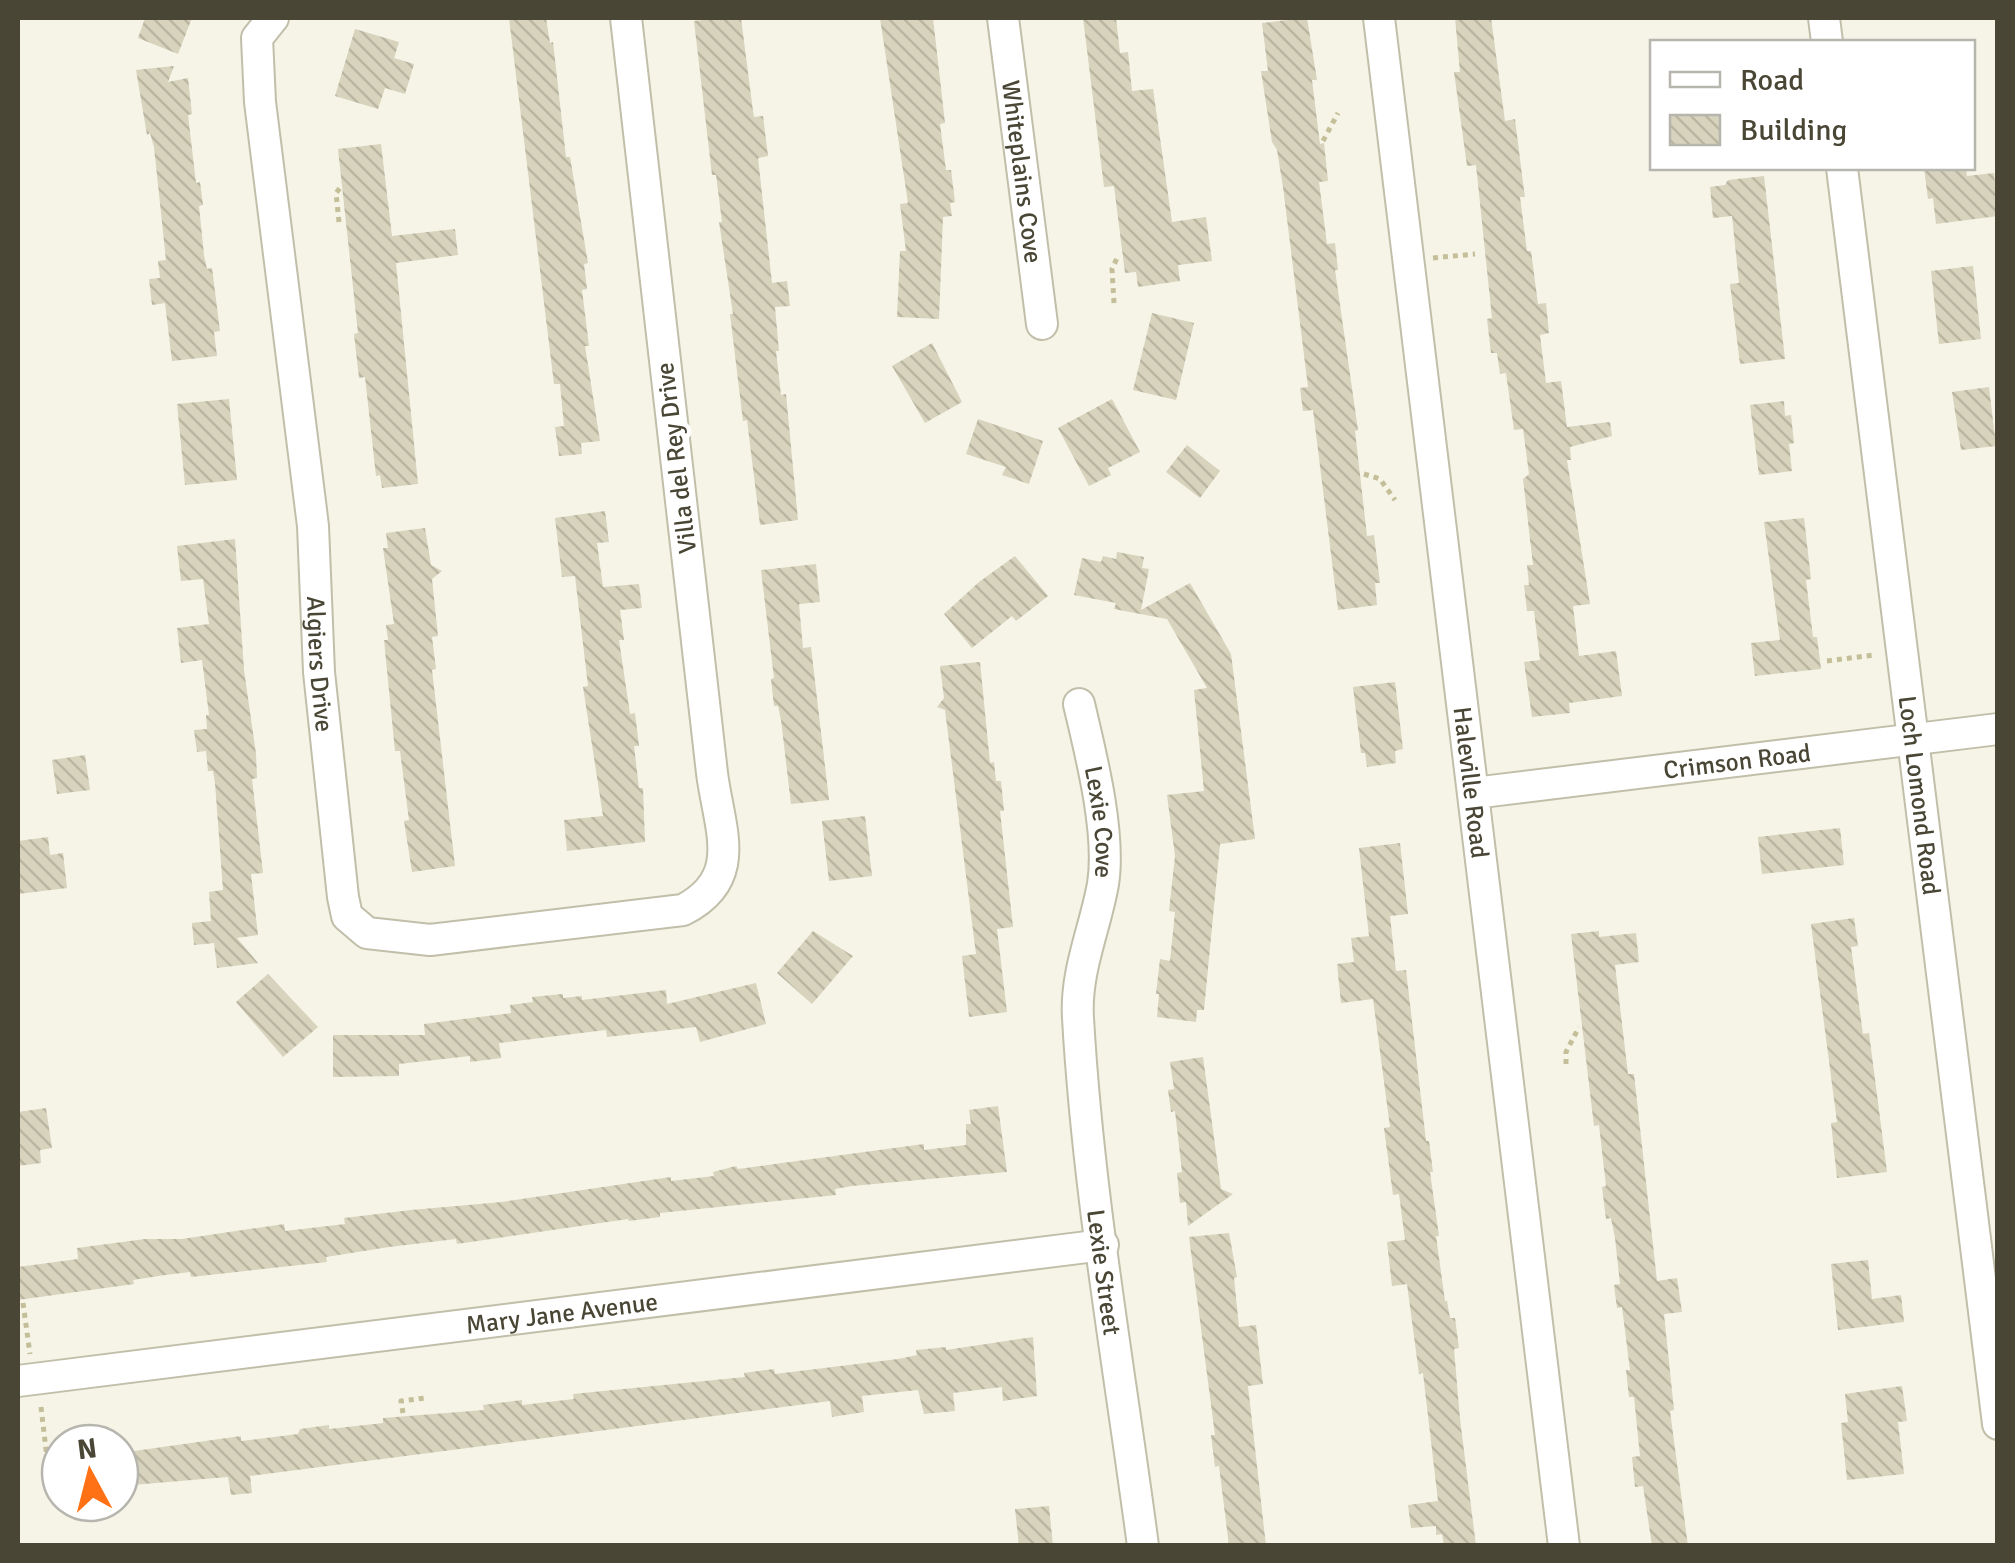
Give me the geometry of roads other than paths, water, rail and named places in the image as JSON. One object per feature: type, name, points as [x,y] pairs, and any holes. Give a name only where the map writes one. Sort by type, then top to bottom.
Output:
[{"type":"street","name":"Villa del Rey Drive","points":[[626,18],[725,859],[708,894]]},
{"type":"street","name":"Whiteplains Cove","points":[[1003,18],[1042,324]]},
{"type":"street","name":"Haleville Road","points":[[1379,18],[1564,1546]]},
{"type":"street","name":"Algiers Drive","points":[[265,28],[260,102],[313,526],[319,672],[347,916],[367,932],[430,940],[683,910],[708,894]]},
{"type":"street","name":"Loch Lomond Road","points":[[1842,170],[1910,740],[1998,1424]]},
{"type":"street","name":"Lexie Cove","points":[[1078,998],[1103,880],[1099,810],[1080,704]]},
{"type":"street","name":"Crimson Road","points":[[1474,793],[1998,728]]},
{"type":"street","name":"Lexie Street","points":[[1078,998],[1084,1090],[1143,1546]]},
{"type":"street","name":"Mary Jane Avenue","points":[[30,1380],[1103,1244]]}]
